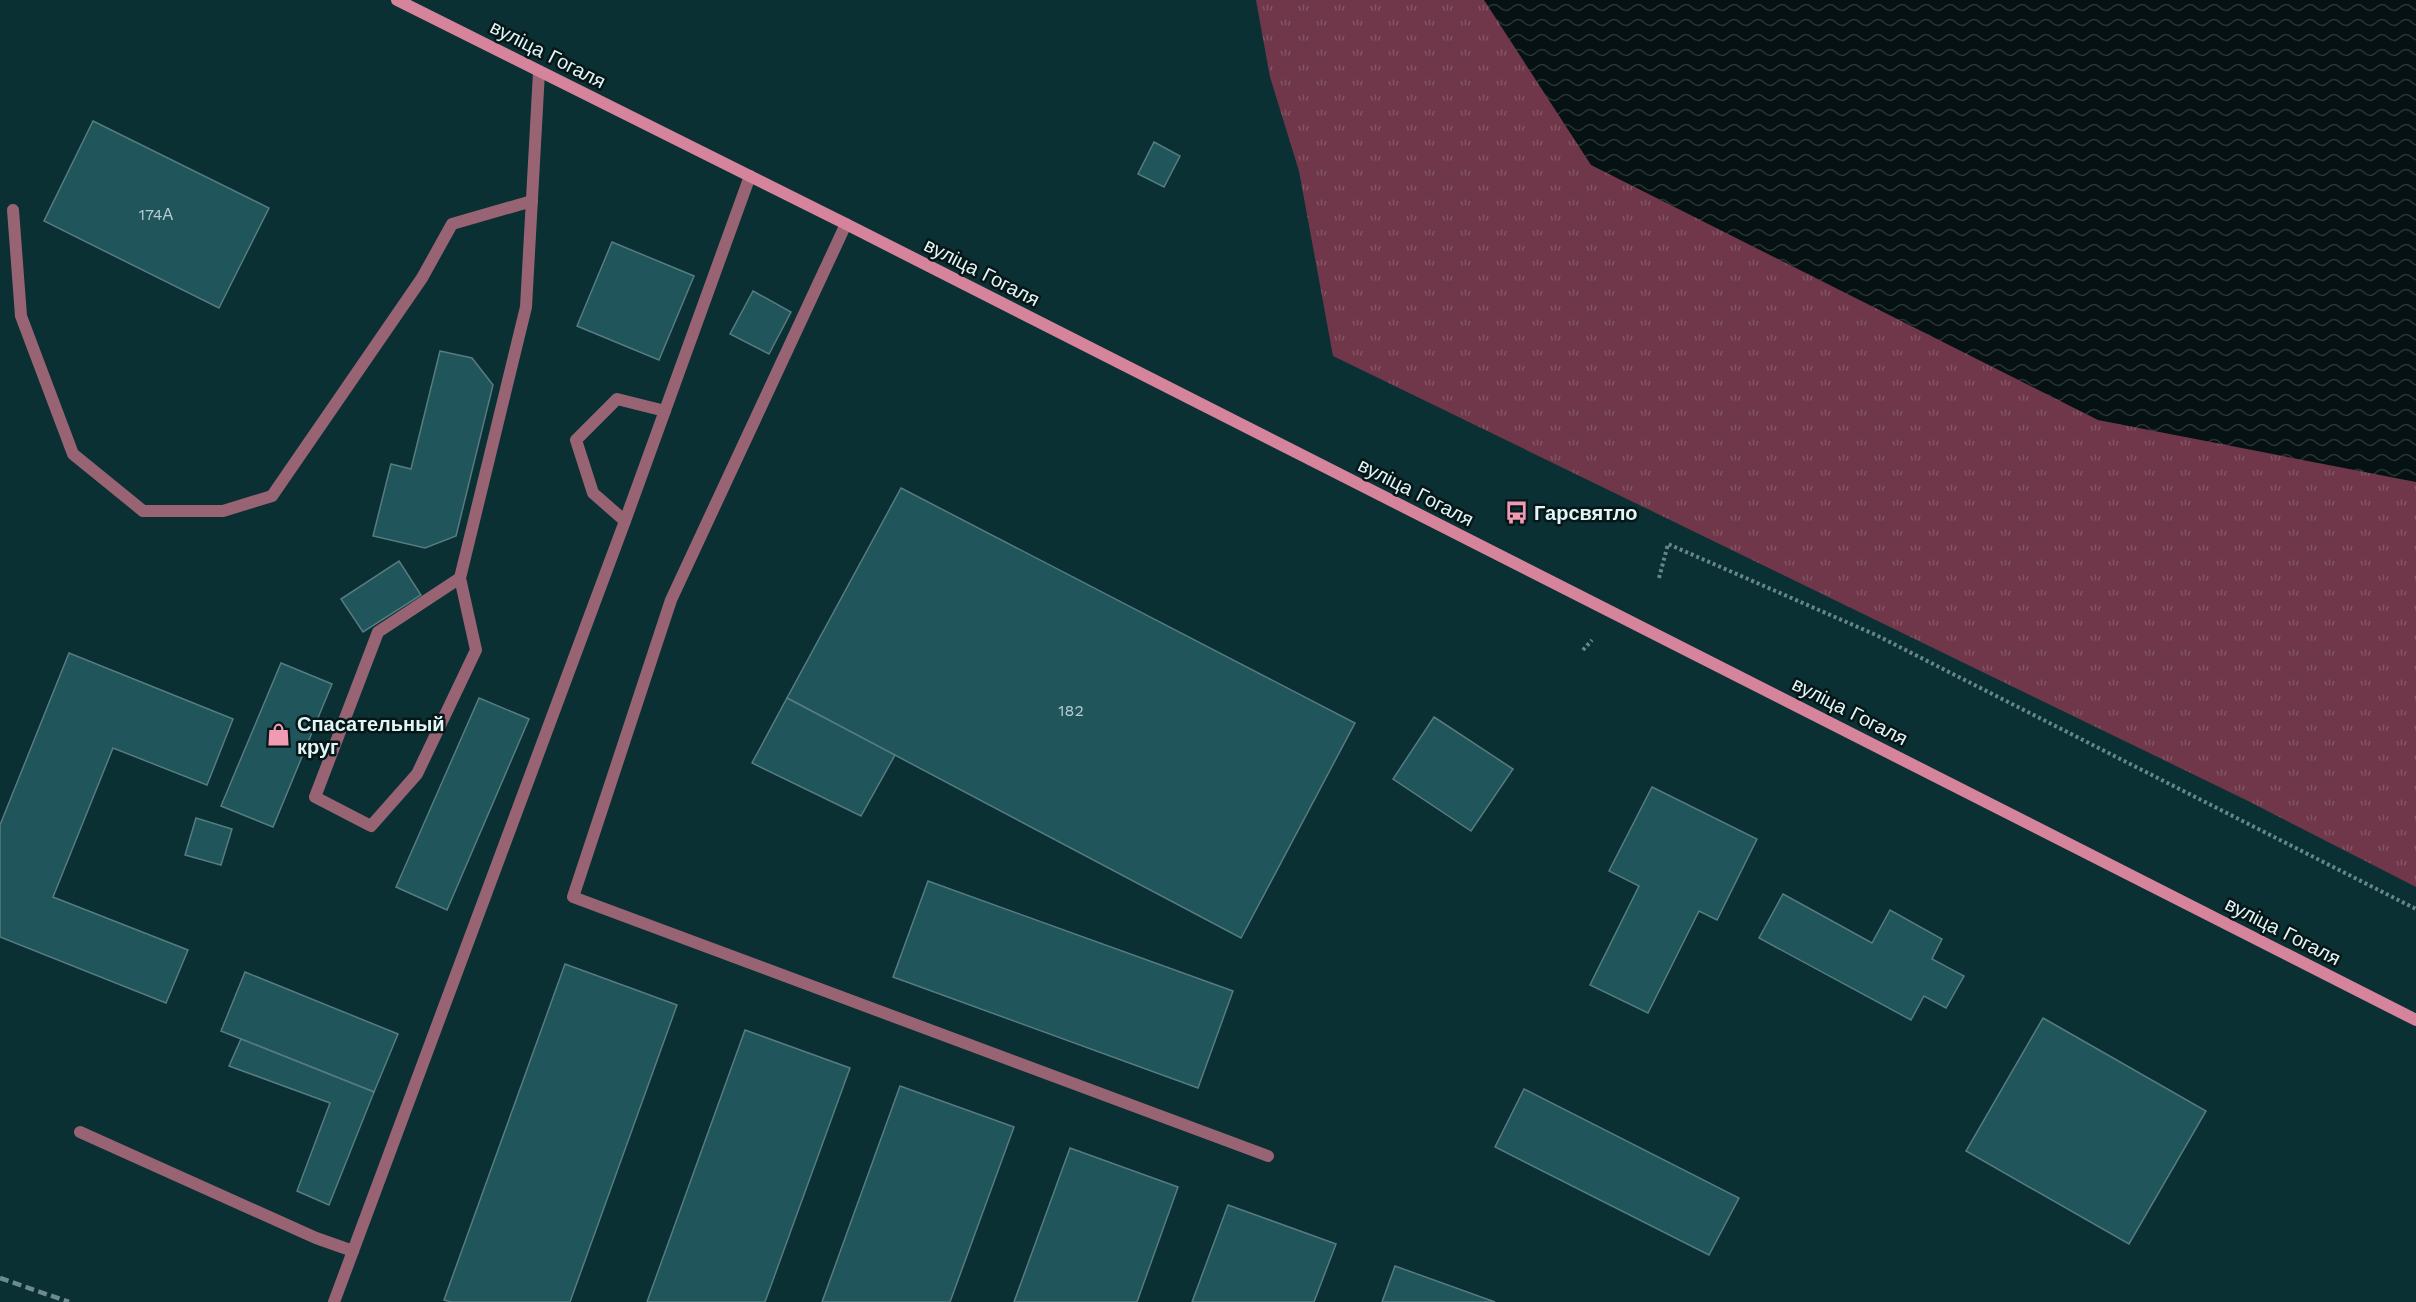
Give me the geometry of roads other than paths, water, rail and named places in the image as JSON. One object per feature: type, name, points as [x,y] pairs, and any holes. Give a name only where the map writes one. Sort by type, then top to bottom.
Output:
[{"type":"main road","name":"вуліца Гогаля","points":[[397,0],[846,224],[2416,1020]]},
{"type":"lane","points":[[460,578],[378,632],[315,797],[371,826],[417,774],[476,650],[460,578],[526,307],[539,72]]},
{"type":"lane","points":[[334,1302],[625,521],[750,176]]},
{"type":"lane","points":[[13,210],[21,316],[73,454],[143,511],[223,512],[272,496],[422,278],[452,224],[532,201]]},
{"type":"lane","points":[[846,224],[671,600],[573,897],[1268,1156]]},
{"type":"lane","points":[[625,521],[593,493],[576,440],[617,399],[665,411]]},
{"type":"lane","points":[[80,1132],[316,1239],[353,1251]]},
{"type":"water","points":[[1484,0],[2416,0],[2416,482],[2098,420],[1591,165]]},
{"type":"railway","points":[[0,1278],[69,1302]]},
{"type":"place","name":"Гарсвятло","points":[[1516,513]]},
{"type":"place","name":"Спасательный круг","points":[[279,735]]}]
